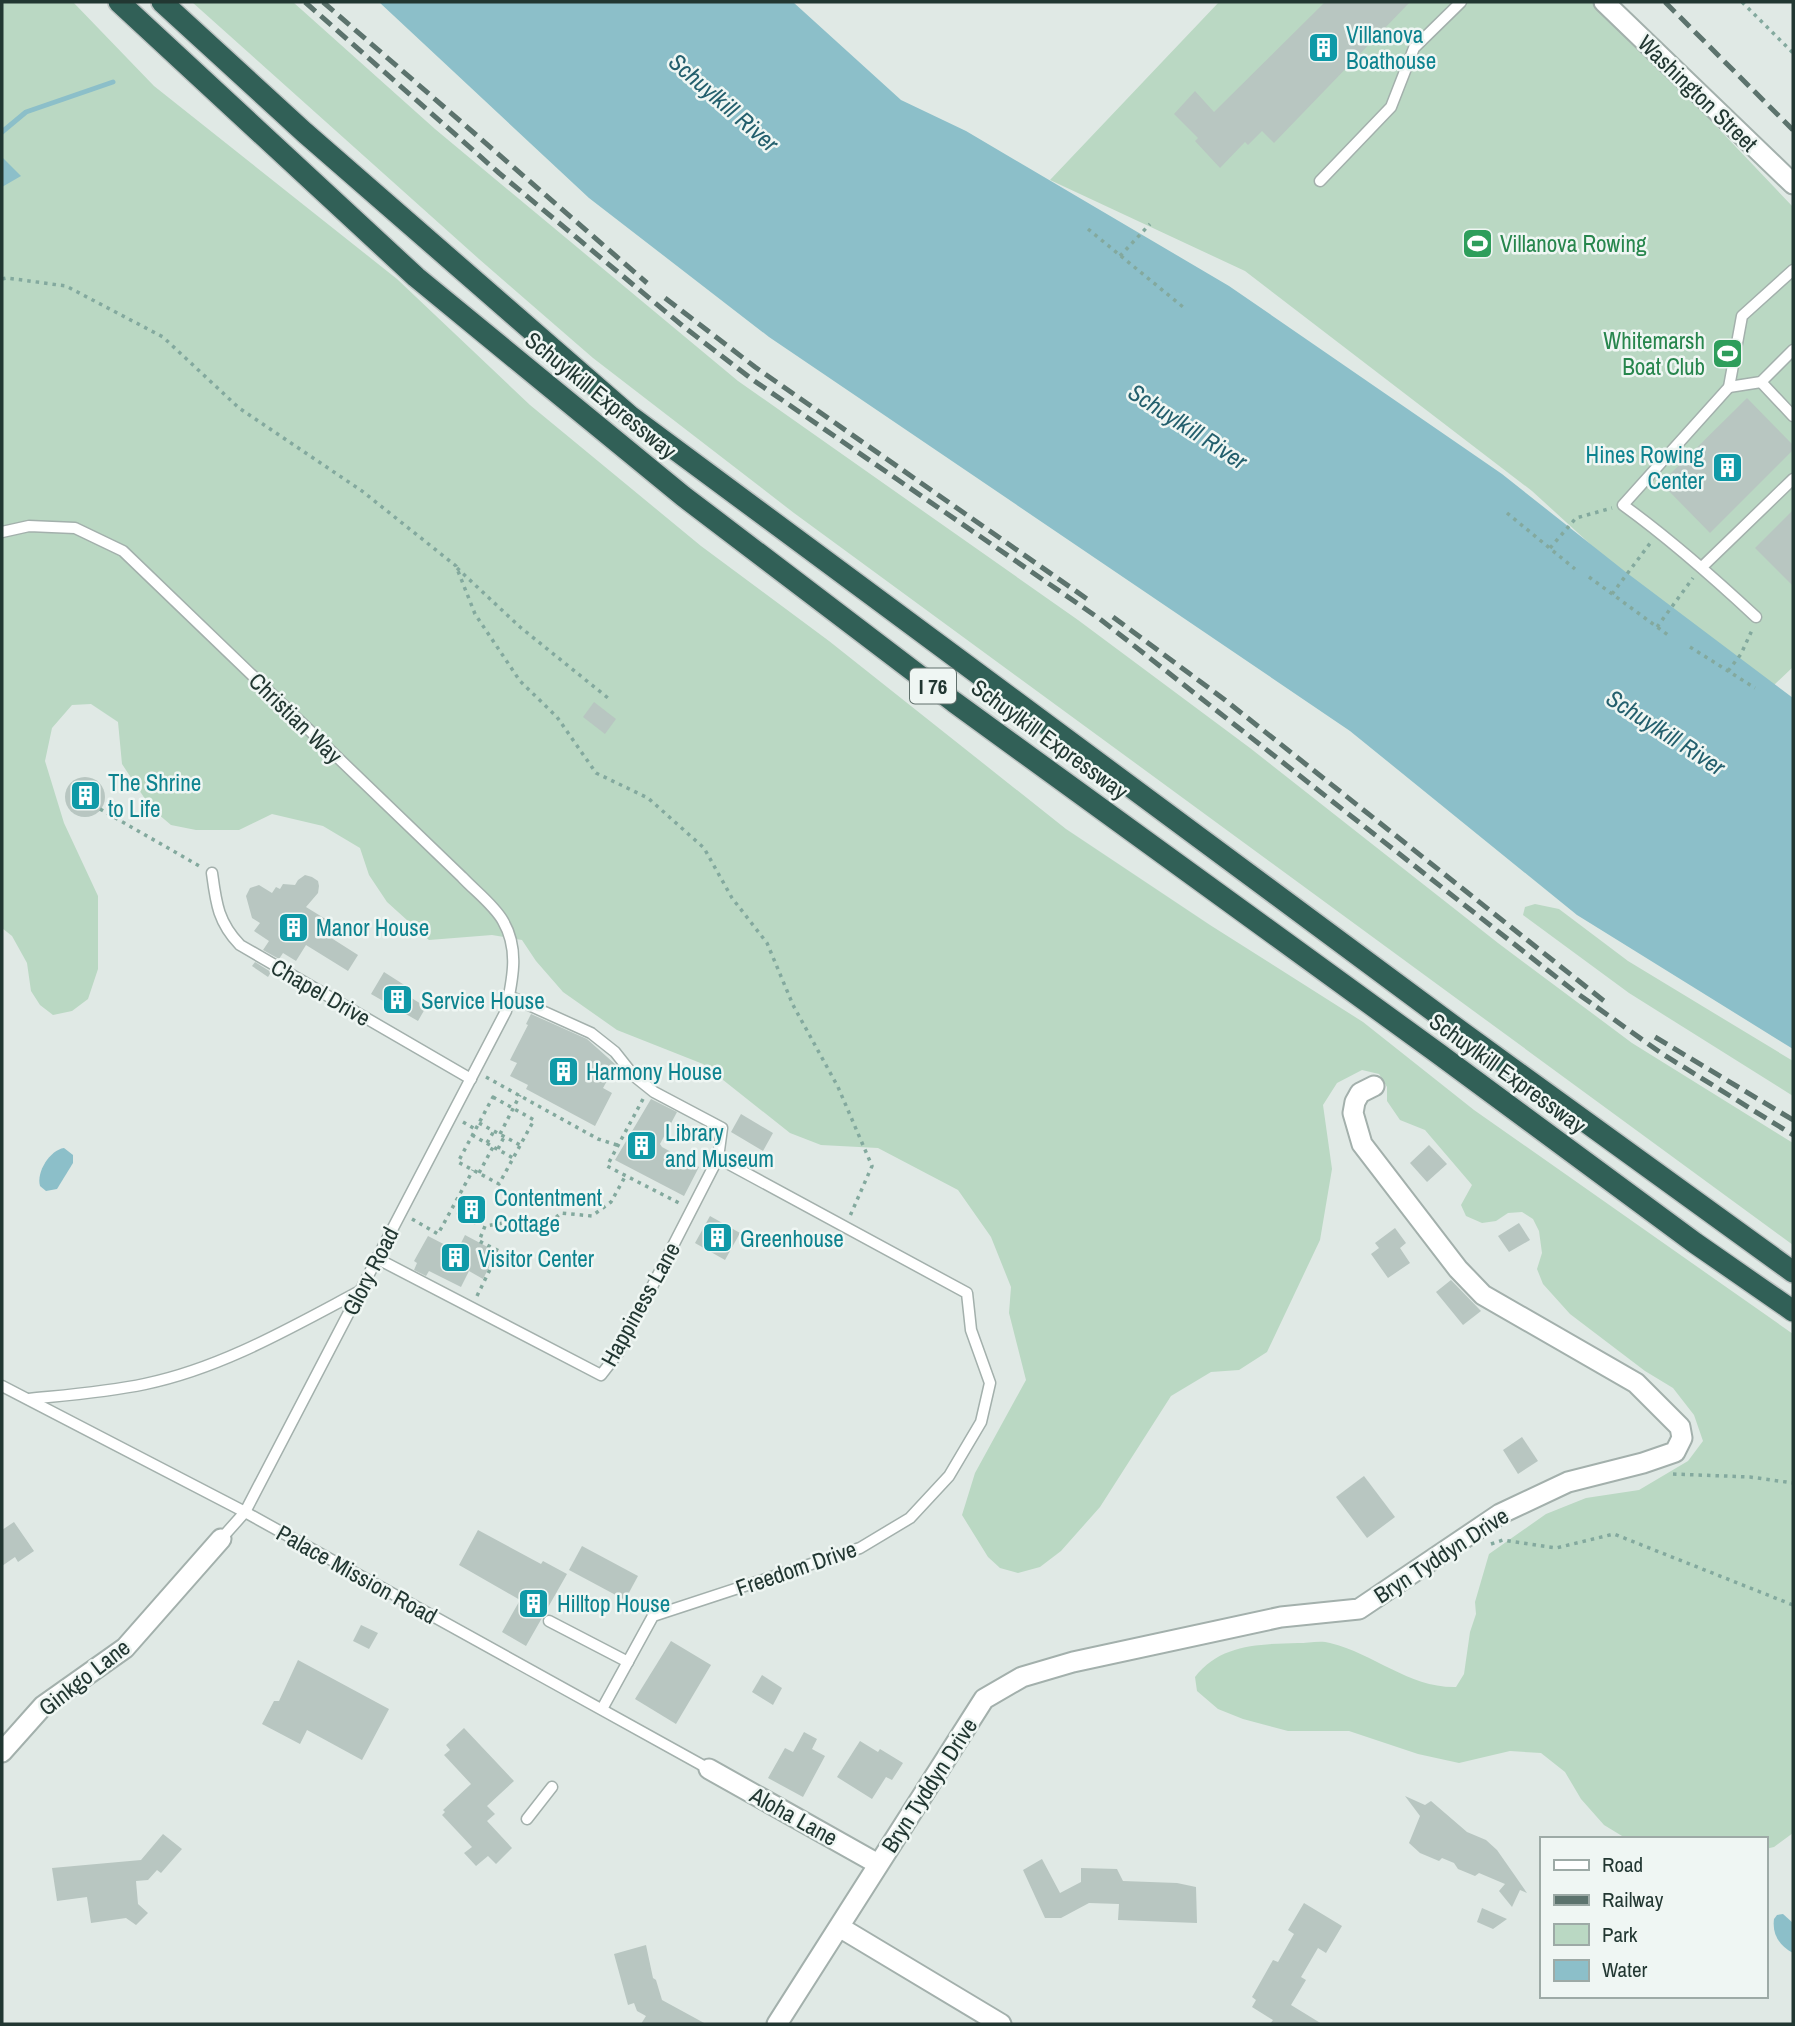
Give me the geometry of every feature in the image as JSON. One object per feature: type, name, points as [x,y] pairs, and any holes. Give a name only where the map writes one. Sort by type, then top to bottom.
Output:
[{"type":"highway","name":"Schuylkill Expressway","points":[[119,2],[416,277],[683,496],[954,702],[1695,1243],[1793,1311]]},
{"type":"highway","name":"Schuylkill Expressway","points":[[162,2],[304,132],[630,416],[1463,1034],[1793,1272]]},
{"type":"street","name":"Washington Street","points":[[1604,2],[1793,184]]},
{"type":"street","name":"Bryn Tyddyn Drive","points":[[777,2024],[841,1928],[878,1864],[984,1699],[1022,1677],[1073,1662],[1281,1617],[1359,1608],[1500,1514],[1568,1482],[1675,1452],[1682,1438],[1680,1427],[1636,1383],[1483,1295],[1458,1269],[1362,1144],[1353,1113],[1354,1102],[1360,1093],[1374,1086]]},
{"type":"street","name":"Ginkgo Lane","points":[[2,1752],[43,1706],[125,1648],[221,1539]]},
{"type":"street","name":"Aloha Lane","points":[[709,1769],[878,1864]]},
{"type":"street","points":[[841,1928],[1000,2024]]},
{"type":"lane","points":[[1320,181],[1391,107],[1414,48],[1461,2]]},
{"type":"lane","points":[[1756,617],[1702,567],[1623,505],[1729,387],[1742,316],[1793,270]]},
{"type":"lane","points":[[1729,387],[1761,383],[1793,350]]},
{"type":"lane","points":[[1761,383],[1793,416]]},
{"type":"lane","points":[[1702,567],[1793,479]]},
{"type":"lane","name":"Christian Way","points":[[2,532],[29,526],[75,528],[123,551],[463,877],[503,920],[513,947],[514,971],[509,996]]},
{"type":"lane","name":"Chapel Drive","points":[[212,873],[220,916],[228,932],[240,944],[473,1075]]},
{"type":"lane","points":[[509,996],[591,1033],[615,1052],[635,1076],[650,1088],[722,1128],[718,1158],[845,1227]]},
{"type":"lane","name":"Glory Road","points":[[221,1539],[245,1511],[506,1011],[509,996]]},
{"type":"lane","name":"Happiness Lane","points":[[376,1258],[601,1375],[618,1353],[718,1158]]},
{"type":"lane","name":"Freedom Drive","points":[[603,1709],[653,1616],[860,1548],[910,1518],[949,1476],[981,1422],[990,1383],[971,1330],[967,1293],[845,1227]]},
{"type":"lane","points":[[28,1399],[147,1384],[212,1363],[269,1339],[361,1290]]},
{"type":"lane","name":"Palace Mission Road","points":[[2,1386],[245,1511],[709,1769]]},
{"type":"lane","points":[[549,1620],[628,1662]]},
{"type":"lane","points":[[527,1819],[552,1787]]},
{"type":"path","points":[[1742,2],[1793,53]]},
{"type":"path","points":[[1120,256],[1150,224]]},
{"type":"path","points":[[1088,229],[1183,307]]},
{"type":"path","points":[[2,279],[66,286],[163,337],[239,408],[362,491],[456,566],[520,626],[608,698]]},
{"type":"path","points":[[1550,548],[1576,518],[1623,505]]},
{"type":"path","points":[[1507,513],[1575,569]]},
{"type":"path","points":[[1612,594],[1641,556]]},
{"type":"path","points":[[456,566],[482,625],[520,681],[557,717],[596,773],[648,798],[704,848],[732,898],[768,943],[793,1005],[838,1087],[872,1166],[845,1227]]},
{"type":"path","points":[[1589,577],[1668,635]]},
{"type":"path","points":[[1657,627],[1684,589]]},
{"type":"path","points":[[1728,671],[1750,639],[1756,617]]},
{"type":"path","points":[[1690,647],[1755,688]]},
{"type":"path","points":[[100,809],[212,873]]},
{"type":"path","points":[[473,1075],[520,1096],[597,1139],[617,1145]]},
{"type":"path","points":[[650,1088],[607,1166],[692,1209]]},
{"type":"path","points":[[479,1173],[502,1135],[520,1096]]},
{"type":"path","points":[[493,1097],[534,1120],[499,1184],[458,1162],[479,1123],[493,1097]]},
{"type":"path","points":[[479,1123],[520,1145]]},
{"type":"path","points":[[487,1143],[494,1131]]},
{"type":"path","points":[[472,1135],[513,1158]]},
{"type":"path","points":[[400,1213],[438,1234],[473,1170]]},
{"type":"path","points":[[472,1307],[499,1251],[479,1241],[485,1226],[510,1222],[527,1224],[552,1221],[561,1213],[592,1216],[611,1202],[626,1175]]},
{"type":"path","points":[[1667,1474],[1750,1477],[1793,1483]]},
{"type":"path","points":[[1459,1541],[1471,1551],[1503,1540],[1556,1548],[1614,1534],[1793,1605]]},
{"type":"green space","points":[[2,2],[73,2],[154,86],[397,279],[530,405],[701,546],[829,641],[1066,829],[1363,1022],[1474,1110],[1793,1334],[1793,1833],[1774,1847],[1767,1849],[1767,1837],[1624,1837],[1604,1825],[1581,1799],[1565,1772],[1541,1753],[1510,1751],[1459,1763],[1418,1754],[1349,1731],[1288,1731],[1243,1719],[1218,1709],[1197,1691],[1195,1677],[1205,1666],[1229,1652],[1255,1645],[1319,1642],[1346,1648],[1423,1682],[1456,1687],[1464,1674],[1470,1632],[1476,1614],[1475,1602],[1489,1554],[1546,1514],[1586,1498],[1639,1490],[1688,1461],[1703,1441],[1694,1415],[1673,1388],[1645,1371],[1570,1314],[1543,1284],[1537,1269],[1542,1253],[1539,1231],[1533,1219],[1522,1212],[1508,1213],[1496,1221],[1482,1223],[1466,1216],[1461,1205],[1472,1185],[1425,1130],[1400,1120],[1387,1101],[1387,1087],[1379,1074],[1362,1070],[1337,1083],[1323,1105],[1332,1169],[1320,1240],[1267,1352],[1239,1370],[1211,1372],[1171,1396],[1100,1507],[1061,1551],[1040,1567],[1018,1573],[1000,1568],[988,1557],[962,1515],[975,1473],[1026,1380],[1009,1313],[1011,1287],[991,1237],[958,1190],[878,1148],[821,1145],[790,1133],[703,1064],[617,1030],[563,992],[522,940],[492,935],[429,940],[387,902],[369,875],[360,848],[323,826],[272,814],[239,830],[196,830],[171,825],[151,808],[122,764],[118,722],[91,704],[72,705],[52,728],[45,761],[64,823],[98,896],[98,969],[88,999],[72,1011],[53,1015],[40,1005],[31,991],[27,963],[12,936],[2,928]]},
{"type":"green space","points":[[192,2],[293,2],[435,129],[738,381],[1078,620],[1250,748],[1498,943],[1632,1043],[1793,1143],[1793,1245],[794,513],[593,358]]},
{"type":"green space","name":"Villanova Rowing","points":[[1219,2],[1598,2],[1793,207],[1793,667],[1774,685],[1612,564],[1532,491],[1245,271],[1050,180]]},
{"type":"green space","points":[[1535,904],[1559,909],[1628,961],[1793,1061],[1793,1096],[1629,993],[1523,915],[1525,907]]},
{"type":"water","name":"Schuylkill River","points":[[379,2],[793,2],[901,100],[966,131],[1229,286],[1502,474],[1627,573],[1793,698],[1793,1049],[1577,915],[1350,731],[769,337],[589,198]]},
{"type":"water","points":[[2,157],[21,176],[2,187]]},
{"type":"water","points":[[64,1148],[73,1155],[73,1163],[57,1189],[46,1191],[40,1186],[42,1168],[49,1157]]},
{"type":"water","points":[[1783,1914],[1793,1923],[1793,1953],[1780,1943],[1775,1935],[1774,1919]]},
{"type":"building","name":"Villanova Boathouse","points":[[1325,2],[1410,2],[1274,143],[1262,131],[1248,145],[1245,142],[1220,168],[1195,141],[1198,138],[1174,114],[1195,91],[1214,112]]},
{"type":"building","name":"Hines Rowing Center","points":[[1747,398],[1793,445],[1793,450],[1710,533],[1661,483]]},
{"type":"building","points":[[1793,510],[1793,586],[1755,548]]},
{"type":"building","points":[[594,702],[616,719],[605,734],[583,717]]},
{"type":"building","name":"The Shrine to Life","points":[[85,777],[99,783],[105,797],[99,811],[85,817],[71,811],[65,797],[71,783]]},
{"type":"building","name":"Manor House","points":[[305,875],[318,881],[319,886],[318,893],[306,907],[332,923],[325,934],[358,955],[348,971],[306,945],[296,961],[283,953],[279,959],[263,950],[269,941],[254,931],[260,923],[252,918],[246,896],[250,888],[259,885],[272,893],[276,887],[280,889],[283,884],[295,885]]},
{"type":"building","points":[[255,962],[271,972],[268,977],[252,966]]},
{"type":"building","name":"Service House","points":[[384,972],[409,988],[405,994],[426,1007],[418,1021],[371,994]]},
{"type":"building","name":"Harmony House","points":[[531,1014],[587,1039],[616,1065],[603,1088],[612,1093],[595,1126],[526,1089],[528,1085],[510,1076],[517,1063],[510,1060]]},
{"type":"building","name":"Library and Museum","points":[[651,1099],[677,1112],[660,1144],[662,1147],[699,1167],[684,1196],[615,1160]]},
{"type":"building","points":[[741,1114],[773,1133],[763,1151],[731,1132]]},
{"type":"building","points":[[1429,1145],[1447,1164],[1427,1182],[1410,1163]]},
{"type":"building","name":"Contentment Cottage","points":[[467,1196],[486,1207],[475,1225],[456,1214]]},
{"type":"building","name":"Greenhouse","points":[[710,1216],[740,1233],[725,1260],[695,1243]]},
{"type":"building","points":[[1519,1223],[1530,1240],[1509,1252],[1498,1236]]},
{"type":"building","points":[[1395,1228],[1406,1243],[1400,1248],[1410,1263],[1388,1278],[1371,1254],[1379,1248],[1375,1243]]},
{"type":"building","name":"Visitor Center","points":[[465,1235],[497,1252],[483,1279],[469,1271],[461,1287],[429,1271],[426,1276],[414,1270],[417,1263],[414,1261],[428,1236],[457,1251]]},
{"type":"building","points":[[1451,1280],[1481,1311],[1463,1325],[1436,1292]]},
{"type":"building","points":[[1522,1437],[1538,1461],[1518,1474],[1503,1450]]},
{"type":"building","points":[[1364,1476],[1395,1517],[1367,1538],[1336,1497]]},
{"type":"building","points":[[14,1522],[34,1551],[18,1562],[15,1557],[2,1566],[2,1530]]},
{"type":"building","points":[[478,1530],[541,1564],[543,1561],[567,1574],[526,1646],[502,1632],[520,1600],[459,1565]]},
{"type":"building","points":[[582,1546],[638,1576],[625,1600],[569,1570]]},
{"type":"building","points":[[361,1625],[378,1633],[369,1649],[353,1641]]},
{"type":"building","points":[[671,1641],[711,1665],[676,1724],[635,1699]]},
{"type":"building","points":[[298,1660],[389,1709],[362,1760],[307,1730],[300,1744],[262,1724],[274,1701],[279,1701]]},
{"type":"building","points":[[762,1675],[782,1688],[773,1705],[752,1692]]},
{"type":"building","points":[[464,1728],[514,1781],[487,1806],[495,1814],[487,1821],[512,1848],[496,1864],[488,1856],[476,1866],[464,1853],[472,1847],[442,1815],[445,1812],[443,1810],[471,1784],[444,1755],[450,1750],[446,1745]]},
{"type":"building","points":[[804,1732],[817,1739],[812,1749],[825,1756],[803,1797],[768,1778],[785,1748],[793,1752]]},
{"type":"building","points":[[860,1741],[903,1763],[892,1780],[886,1777],[872,1799],[837,1777]]},
{"type":"building","points":[[1405,1796],[1425,1805],[1431,1801],[1467,1832],[1486,1840],[1497,1850],[1527,1893],[1520,1890],[1512,1907],[1499,1891],[1505,1884],[1479,1873],[1475,1876],[1458,1869],[1454,1863],[1442,1858],[1439,1861],[1420,1853],[1409,1843],[1420,1816]]},
{"type":"building","points":[[163,1834],[182,1849],[161,1873],[157,1870],[148,1880],[136,1881],[138,1904],[148,1913],[136,1925],[126,1918],[91,1923],[87,1897],[57,1901],[52,1868],[141,1860]]},
{"type":"building","points":[[1042,1859],[1060,1893],[1081,1882],[1081,1868],[1117,1869],[1123,1881],[1177,1883],[1196,1887],[1197,1923],[1118,1920],[1119,1904],[1089,1903],[1061,1918],[1045,1918],[1023,1870]]},
{"type":"building","points":[[1304,1903],[1342,1926],[1326,1953],[1318,1948],[1301,1977],[1306,1980],[1291,2005],[1322,2024],[1270,2024],[1273,2020],[1252,2007],[1256,2000],[1252,1997],[1273,1960],[1278,1962],[1294,1934],[1288,1930]]},
{"type":"building","points":[[1482,1908],[1507,1919],[1493,1929],[1477,1922]]},
{"type":"building","points":[[646,1945],[653,1978],[662,2000],[706,2024],[641,2024],[646,2016],[637,2011],[634,2003],[628,2005],[614,1954]]},
{"type":"waterway","points":[[2,132],[26,112],[113,82]]},
{"type":"railway","points":[[305,2],[499,173],[684,327],[753,380],[1100,619],[1574,991],[1661,1053],[1793,1135]]},
{"type":"railway","points":[[323,2],[647,283]]},
{"type":"railway","points":[[1665,2],[1793,130]]},
{"type":"railway","points":[[665,298],[755,367],[1090,601]]},
{"type":"railway","points":[[1113,617],[1225,700],[1604,1001]]},
{"type":"railway","points":[[1655,1037],[1793,1120]]},
{"type":"place","name":"Villanova Boathouse","points":[[1323,47]]},
{"type":"place","name":"Villanova Rowing","points":[[1477,243]]},
{"type":"place","name":"Whitemarsh Boat Club","points":[[1728,353]]},
{"type":"place","name":"Hines Rowing Center","points":[[1727,467]]},
{"type":"place","name":"The Shrine to Life","points":[[85,795]]},
{"type":"place","name":"Manor House","points":[[293,927]]},
{"type":"place","name":"Service House","points":[[398,1000]]},
{"type":"place","name":"Harmony House","points":[[563,1071]]},
{"type":"place","name":"Library and Museum","points":[[642,1145]]},
{"type":"place","name":"Contentment Cottage","points":[[471,1210]]},
{"type":"place","name":"Greenhouse","points":[[717,1238]]},
{"type":"place","name":"Visitor Center","points":[[455,1258]]},
{"type":"place","name":"Hilltop House","points":[[534,1603]]}]
